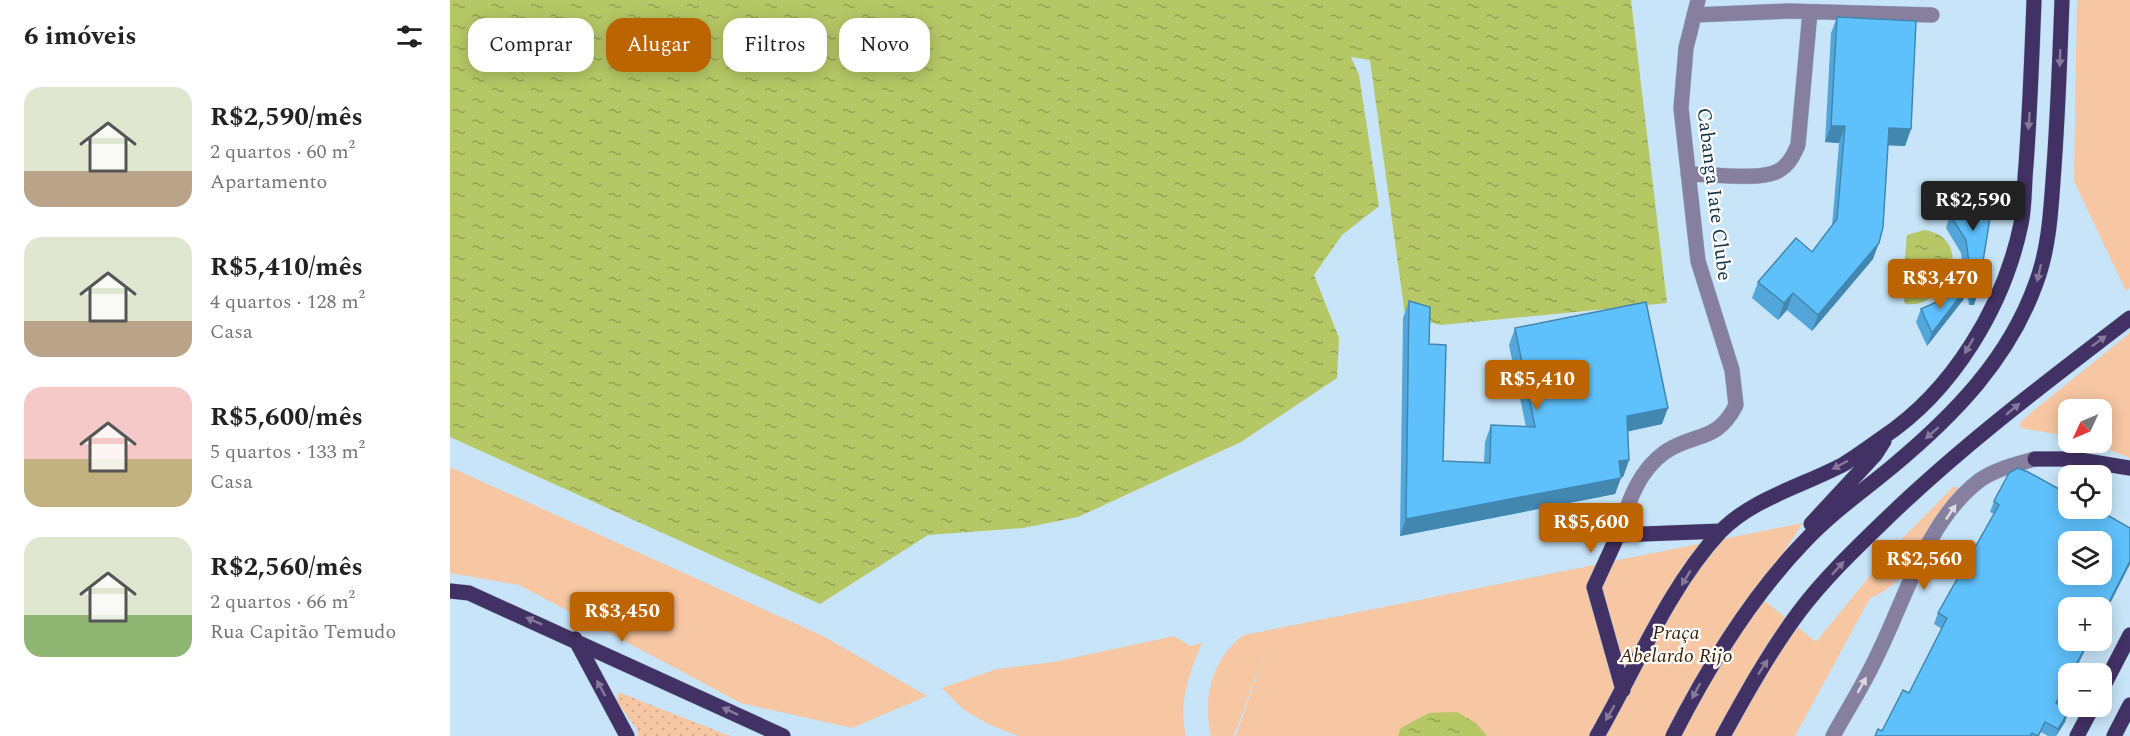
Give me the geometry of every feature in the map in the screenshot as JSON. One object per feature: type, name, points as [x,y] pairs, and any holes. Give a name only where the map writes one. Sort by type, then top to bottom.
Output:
[{"type":"main road","points":[[1597,736],[1693,566],[1721,531],[1748,509],[1844,464],[1889,434],[1929,398],[1962,358],[2002,291],[2021,223],[2030,106],[2034,0]]},
{"type":"main road","points":[[1672,736],[1700,683],[1763,590],[1804,541],[1846,502],[1946,421],[1988,373],[2014,334],[2037,282],[2050,224],[2062,0]]},
{"type":"main road","points":[[1723,736],[1747,692],[1799,612],[1854,550],[1922,484],[2046,382],[2130,318]]},
{"type":"main road","points":[[1804,541],[1812,521],[1875,455],[1889,434]]},
{"type":"main road","points":[[2035,459],[2074,459],[2130,468]]},
{"type":"main road","points":[[1623,690],[1594,587],[1618,535],[1721,531]]},
{"type":"main road","points":[[450,591],[469,593],[575,639],[783,736]]},
{"type":"main road","points":[[2112,670],[2130,635]]},
{"type":"main road","points":[[575,639],[627,736]]},
{"type":"main road","points":[[2114,736],[2130,705]]},
{"type":"main road","points":[[2077,736],[2086,717]]},
{"type":"street","name":"Cabanga Iate Clube","points":[[1618,535],[1635,486],[1648,470],[1665,452],[1720,429],[1736,405],[1732,370],[1698,261],[1681,108],[1686,48],[1696,7],[1932,15]]},
{"type":"street","points":[[1688,174],[1753,175],[1776,172],[1789,163],[1798,145],[1810,12]]},
{"type":"street","points":[[1833,736],[1874,664],[1928,545],[1961,497],[1982,479],[2009,466],[2035,459]]},
{"type":"green space","points":[[2077,0],[2130,0],[2130,288],[2126,291],[2074,181]]},
{"type":"green space","points":[[2130,333],[2130,458],[2112,451],[2112,399],[2058,399],[2058,434],[2020,428],[2021,422]]},
{"type":"green space","points":[[450,467],[825,637],[927,696],[852,728],[741,703],[519,585],[450,573]]},
{"type":"green space","name":"Praça Abelardo Rijo","points":[[1954,486],[1959,489],[1932,535],[1910,566],[1884,591],[1870,598],[1795,736],[1236,736],[1268,643],[1234,736],[1211,736],[1208,708],[1212,680],[1224,655],[1244,635],[1803,523],[1756,594],[1816,642],[1890,551]]},
{"type":"green space","points":[[1174,636],[1190,646],[1202,643],[1186,688],[1183,711],[1186,736],[1018,736],[988,724],[963,709],[942,688],[997,669],[1054,662]]},
{"type":"green space","points":[[618,692],[730,736],[638,736],[637,729],[617,702]]},
{"type":"water","points":[[450,0],[1631,0],[1667,303],[1441,325],[1405,315],[1370,60],[1351,57],[1359,75],[1379,206],[1342,235],[1314,275],[1339,338],[1337,378],[1241,442],[1078,517],[1023,528],[928,535],[820,604],[450,437]]},
{"type":"water","points":[[1924,230],[1940,236],[1949,246],[1953,259],[1950,272],[1944,285],[1934,296],[1920,303],[1905,304],[1902,288],[1907,235]]},
{"type":"water","points":[[1457,712],[1476,723],[1487,736],[1398,736],[1401,728],[1429,713]]},
{"type":"building","points":[[1837,17],[1916,21],[1911,129],[1889,128],[1883,227],[1879,243],[1818,315],[1793,293],[1784,303],[1758,282],[1796,238],[1812,252],[1837,219],[1845,126],[1831,126]]},
{"type":"building","points":[[1964,194],[1987,199],[1990,218],[1978,292],[1973,292],[1966,240],[1950,215]]},
{"type":"building","points":[[1967,287],[1932,333],[1921,309]]},
{"type":"building","points":[[1409,301],[1430,307],[1429,344],[1446,345],[1443,461],[1490,463],[1491,425],[1535,427],[1515,328],[1646,302],[1668,408],[1627,416],[1629,460],[1619,461],[1621,478],[1406,519]]},
{"type":"building","points":[[2018,468],[2058,488],[2058,519],[2112,518],[2130,528],[2130,561],[2112,597],[2058,597],[2058,651],[2083,651],[2077,663],[2058,663],[2056,703],[2058,704],[2058,717],[2065,717],[2058,729],[2045,722],[2038,736],[2032,733],[2030,736],[1875,736],[1878,729],[1882,731],[1903,690],[1909,693],[1947,618],[1938,613],[1999,505],[1994,501],[2009,473]]}]
